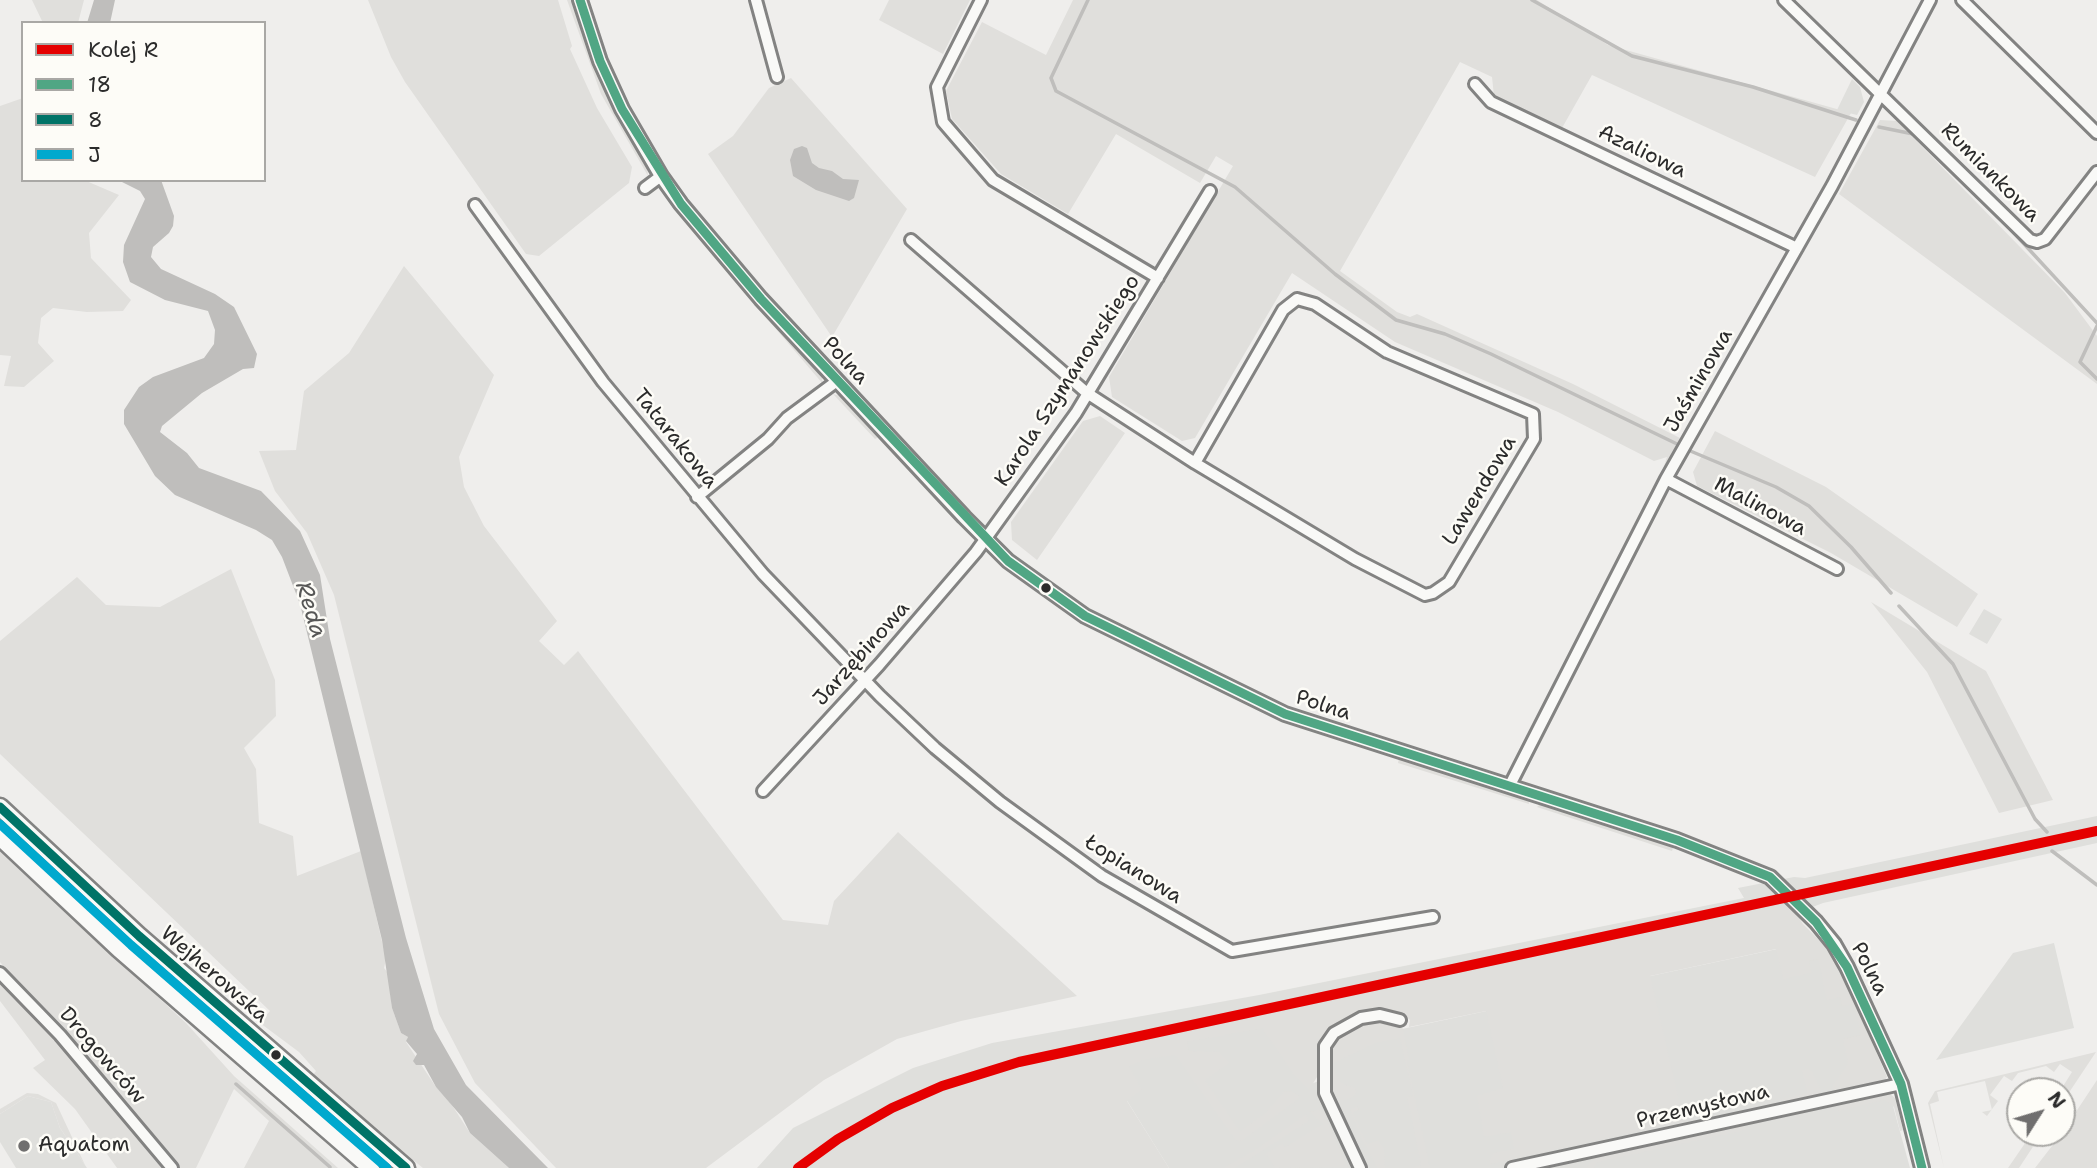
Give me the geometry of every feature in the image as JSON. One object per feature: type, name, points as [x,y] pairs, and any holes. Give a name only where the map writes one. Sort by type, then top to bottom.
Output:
[{"type":"main road","name":"Wejherowska","points":[[0,807],[139,936],[406,1168]]},
{"type":"main road","name":"Wejherowska","points":[[0,837],[119,949],[371,1168]]},
{"type":"street","name":"Polna","points":[[580,0],[611,87],[661,176],[761,299],[985,540],[1022,573],[1085,616],[1239,694],[1310,723],[1677,840],[1770,877],[1834,944],[1901,1084],[1922,1168]]},
{"type":"street","points":[[756,0],[777,77]]},
{"type":"street","name":"Karola Szymanowskiego","points":[[981,0],[937,87],[943,122],[993,180],[1158,278]]},
{"type":"street","name":"Rumiankowa","points":[[1784,0],[1881,92],[2029,240],[2045,239],[2097,172]]},
{"type":"street","name":"Jaśminowa","points":[[1510,785],[1666,479],[1797,248],[1930,0]]},
{"type":"street","points":[[1962,0],[2097,133]]},
{"type":"street","name":"Azaliowa","points":[[1475,84],[1491,102],[1797,248]]},
{"type":"street","points":[[645,188],[661,176]]},
{"type":"street","name":"Karola Szymanowskiego","points":[[985,540],[1087,393],[1210,191]]},
{"type":"street","name":"Tatarakowa","points":[[475,205],[603,382],[697,497],[864,681]]},
{"type":"street","name":"Lawendowa","points":[[911,240],[1087,393],[1195,463],[1355,559],[1424,595],[1433,593],[1449,582],[1534,439],[1535,421],[1532,414],[1387,352],[1315,304],[1297,299],[1283,310],[1195,463]]},
{"type":"street","points":[[697,497],[768,439],[788,418],[837,381]]},
{"type":"street","name":"Malinowa","points":[[1666,479],[1837,569]]},
{"type":"street","name":"Jarzębinowa","points":[[763,791],[864,681],[985,540]]},
{"type":"street","name":"Łopianowa","points":[[864,681],[935,748],[1000,802],[1082,862],[1232,951],[1433,917]]},
{"type":"street","name":"Drogowców","points":[[0,973],[60,1035],[172,1168]]},
{"type":"street","points":[[1360,1168],[1325,1093],[1325,1046],[1334,1033],[1348,1024],[1371,1017],[1393,1016],[1400,1020]]},
{"type":"street","name":"Przemysłowa","points":[[1512,1168],[1901,1084]]},
{"type":"street","points":[[1574,1155],[1577,1168]]},
{"type":"shaded area","points":[[32,0],[84,0],[79,21],[42,21]]},
{"type":"shaded area","points":[[368,0],[558,0],[572,46],[570,49],[597,108],[632,167],[629,183],[539,256],[526,254],[405,82],[391,57]]},
{"type":"shaded area","points":[[567,0],[574,0],[600,77],[647,166],[648,176],[601,94]]},
{"type":"shaded area","points":[[889,0],[970,0],[943,54],[879,20]]},
{"type":"shaded area","points":[[1073,0],[1537,0],[1608,45],[1851,113],[1815,177],[1592,75],[1562,128],[1494,96],[1492,77],[1460,62],[1340,271],[1397,312],[1410,317],[1417,314],[1573,384],[1680,438],[1661,475],[1667,457],[1654,461],[1558,412],[1395,342],[1292,273],[1195,438],[1182,441],[1112,397],[1109,377],[1233,166],[1216,156],[1200,183],[1116,134],[1068,214],[1001,174],[952,119],[946,91],[982,22],[1046,55]]},
{"type":"shaded area","points":[[791,78],[907,209],[832,337],[708,154],[733,136],[769,88]]},
{"type":"shaded area","points":[[1852,79],[1860,87],[1864,102],[1857,115],[1837,110]]},
{"type":"shaded area","points":[[21,99],[21,182],[89,182],[119,195],[89,233],[91,258],[131,300],[123,311],[87,312],[53,308],[41,318],[38,343],[54,361],[24,387],[4,386],[11,356],[0,355],[0,106]]},
{"type":"shaded area","points":[[1880,120],[1897,121],[2065,293],[2097,336],[2097,384],[1839,194]]},
{"type":"shaded area","points":[[675,205],[748,293],[747,296],[672,207]]},
{"type":"shaded area","points":[[404,266],[494,375],[459,457],[464,487],[484,526],[557,621],[539,641],[564,665],[578,651],[783,920],[828,925],[834,901],[898,832],[1077,996],[961,1021],[897,1039],[824,1080],[706,1168],[556,1168],[475,1083],[439,1014],[334,595],[307,533],[275,491],[259,451],[296,450],[304,391],[349,353]]},
{"type":"shaded area","points":[[758,308],[762,308],[821,372],[823,384]]},
{"type":"shaded area","points":[[833,394],[844,397],[878,433],[877,438],[875,439]]},
{"type":"shaded area","points":[[1100,416],[1125,433],[1037,560],[1012,540],[1011,522],[1083,421]]},
{"type":"shaded area","points":[[1715,431],[1826,487],[1978,594],[1957,627],[1831,553],[1697,486],[1693,472]]},
{"type":"shaded area","points":[[231,569],[275,680],[276,716],[244,748],[256,769],[259,823],[293,836],[297,876],[361,851],[386,959],[384,968],[388,973],[392,1008],[401,1033],[408,1037],[406,1042],[470,1133],[509,1168],[423,1168],[376,1130],[313,1075],[316,1071],[299,1052],[260,1023],[270,1011],[0,754],[0,641],[77,577],[106,605],[160,607]]},
{"type":"shaded area","points":[[1871,602],[1986,671],[2053,800],[1999,813],[1927,672]]},
{"type":"shaded area","points":[[1984,609],[2002,619],[1987,644],[1969,634]]},
{"type":"shaded area","points":[[1399,757],[1528,797],[1529,804],[1398,763]]},
{"type":"shaded area","points":[[1542,802],[1674,845],[1672,851],[1537,807]]},
{"type":"shaded area","points":[[2097,816],[2097,843],[1823,903],[1784,918],[1270,1019],[1308,1085],[1319,1081],[1341,1042],[1810,942],[1843,977],[1882,1066],[1910,1168],[1169,1168],[1101,1059],[824,1168],[757,1168],[793,1128],[913,1068],[992,1043],[1259,995],[1744,898],[1738,888],[1794,877],[1805,878]]},
{"type":"shaded area","points":[[0,818],[184,987],[375,1151],[370,1157],[154,970],[0,825]]},
{"type":"shaded area","points":[[0,851],[186,1023],[234,1076],[338,1168],[244,1168],[269,1121],[234,1089],[196,1168],[176,1168],[0,962]]},
{"type":"shaded area","points":[[1790,904],[1803,924],[1829,950],[1843,977],[1887,1077],[1882,1083],[1837,1093],[1831,1088],[1848,1063],[1843,1039],[1861,1035],[1854,1004],[1842,1006],[1840,997],[1827,1000],[1818,959],[1809,961],[1811,973],[1783,979],[1776,949],[1650,976],[1684,1121],[1490,1164],[1493,1153],[1514,1149],[1511,1132],[1484,1137],[1477,1096],[1503,1088],[1486,1011],[1409,1027],[1410,1020],[1404,1015],[1379,1012],[1359,1017],[1321,1047],[1317,1077],[1309,1090],[1293,1074],[1262,1028],[1187,1042],[1189,1051],[1219,1052],[1230,1063],[1205,1080],[1240,1131],[1264,1114],[1283,1092],[1292,1091],[1301,1097],[1242,1141],[1235,1140],[1175,1055],[1146,1059],[1129,1066],[1142,1090],[1127,1101],[1169,1168],[809,1168],[843,1144],[910,1106],[949,1087],[951,1089],[1006,1069]]},
{"type":"shaded area","points":[[2054,943],[2074,1028],[1936,1060],[2013,953]]},
{"type":"shaded area","points":[[0,977],[165,1168],[117,1168],[75,1109],[33,1068],[45,1060],[0,1001]]},
{"type":"shaded area","points":[[1375,1018],[1398,1022],[1403,1029],[1409,1060],[1407,1061],[1430,1168],[1411,1168],[1421,1165],[1407,1097],[1413,1096],[1400,1038],[1375,1043],[1332,1064],[1341,1083],[1355,1088],[1356,1095],[1347,1100],[1339,1100],[1329,1083],[1327,1055],[1333,1038],[1349,1026]]},
{"type":"shaded area","points":[[2096,1052],[2076,1082],[2076,1077],[2069,1077],[2072,1072],[2060,1064],[2054,1072],[2046,1066],[2018,1073],[2015,1077],[2004,1076],[1990,1095],[1998,1101],[1992,1109],[1985,1081],[1937,1092],[1939,1101],[1930,1104],[1944,1168],[1928,1103],[1935,1091]]},
{"type":"shaded area","points":[[1802,1070],[1812,1071],[1821,1090],[1819,1096],[1801,1101],[1780,1100],[1807,1093]]},
{"type":"shaded area","points":[[2097,1080],[2097,1168],[2035,1168],[2051,1147],[2076,1147],[2076,1112]]},
{"type":"shaded area","points":[[27,1093],[38,1094],[56,1103],[85,1165],[60,1128],[51,1102],[28,1096],[0,1114],[0,1109]]},
{"type":"shaded area","points":[[1889,1093],[1895,1098],[1903,1130],[1900,1131],[1894,1107],[1884,1100],[1837,1111],[1840,1103]]},
{"type":"shaded area","points":[[28,1096],[51,1102],[60,1128],[87,1168],[16,1168],[0,1142],[0,1114]]},
{"type":"shaded area","points":[[1357,1106],[1359,1109],[1353,1113],[1367,1144],[1379,1140],[1384,1148],[1385,1168],[1377,1168],[1362,1139],[1350,1110]]},
{"type":"shaded area","points":[[1318,1110],[1324,1113],[1348,1167],[1275,1168],[1266,1154],[1282,1144],[1285,1147],[1323,1124],[1309,1112]]},
{"type":"shaded area","points":[[1306,1114],[1309,1121],[1235,1168],[1223,1168],[1252,1152]]},
{"type":"shaded area","points":[[1744,1124],[1746,1130],[1598,1162],[1594,1168],[1586,1168],[1593,1159],[1602,1156]]},
{"type":"shaded area","points":[[2022,1147],[2033,1147],[2019,1168],[2008,1168]]},
{"type":"water","points":[[94,0],[115,0],[110,21],[88,21]]},
{"type":"water","points":[[802,146],[807,148],[812,163],[819,168],[832,171],[843,179],[859,180],[854,198],[849,201],[816,190],[793,176],[790,160],[794,149]]},
{"type":"water","name":"Reda","points":[[122,182],[162,182],[174,216],[173,226],[153,247],[151,257],[161,269],[215,294],[234,307],[257,354],[254,368],[243,369],[202,393],[162,426],[160,432],[187,453],[199,468],[261,491],[300,531],[320,575],[330,639],[406,938],[434,1029],[466,1085],[548,1168],[509,1168],[470,1133],[462,1117],[436,1087],[424,1065],[416,1065],[413,1061],[417,1054],[406,1041],[408,1037],[401,1033],[392,1008],[382,940],[300,604],[282,557],[272,540],[256,530],[175,495],[155,476],[124,424],[124,410],[139,387],[153,377],[204,358],[214,344],[215,330],[208,311],[165,300],[130,282],[123,262],[124,245],[145,199],[140,191]]},
{"type":"waterway","points":[[1088,0],[1051,78],[1056,91],[1235,187],[1335,274],[1396,320],[1445,334],[1491,354],[1677,444]]},
{"type":"waterway","points":[[1532,0],[1632,56],[1753,87],[1856,120]]},
{"type":"waterway","points":[[1879,127],[1918,135]]},
{"type":"waterway","points":[[2001,219],[2097,323]]},
{"type":"waterway","points":[[2097,326],[2080,362],[2097,379]]},
{"type":"waterway","points":[[1688,450],[1776,487],[1809,506],[1851,547],[1891,593]]},
{"type":"waterway","points":[[1899,606],[1953,664],[2035,819],[2047,832]]},
{"type":"waterway","points":[[2052,851],[2097,885]]},
{"type":"waterway","points":[[236,1084],[330,1167]]},
{"type":"rail line","name":"R","points":[[798,1168],[838,1139],[892,1108],[942,1086],[1019,1062],[2097,831]]},
{"type":"transit line","name":"18","points":[[580,0],[600,61],[622,109],[681,204],[761,299],[1008,561],[1085,616],[1285,714],[1677,840],[1770,877],[1816,922],[1847,967],[1901,1084],[1922,1168]]},
{"type":"transit line","name":"8","points":[[0,807],[139,936],[406,1168]]},
{"type":"transit line","name":"J","points":[[0,824],[131,945],[387,1168]]},
{"type":"place","name":"Aquatom","points":[[24,1146]]}]
